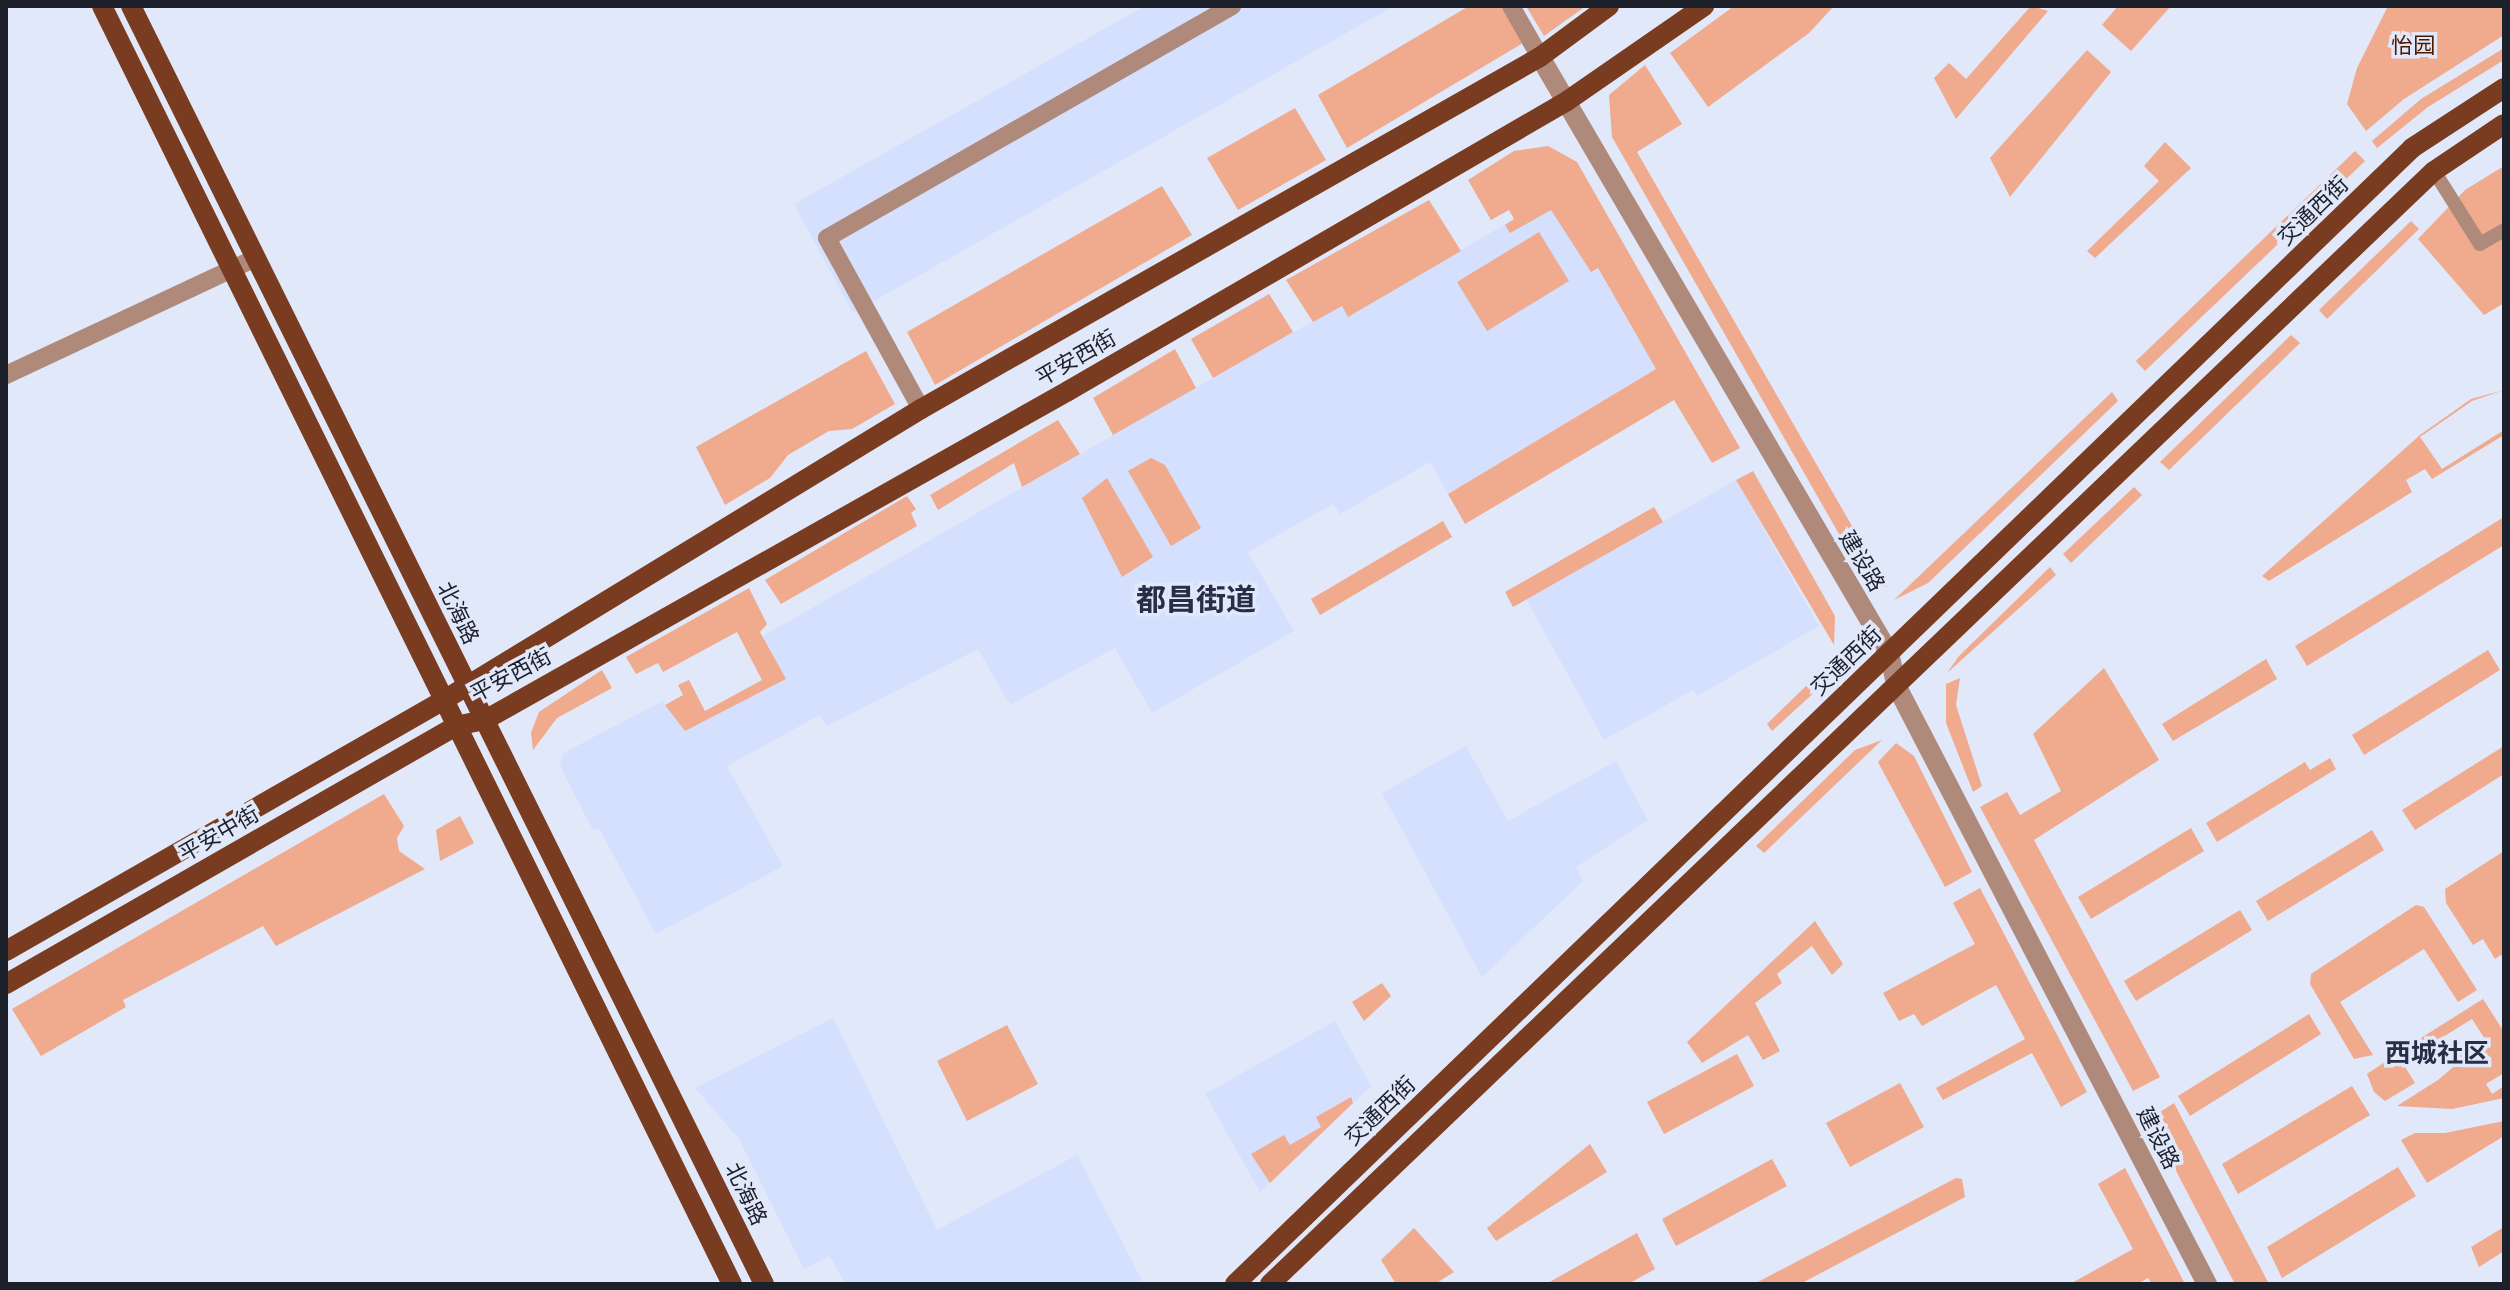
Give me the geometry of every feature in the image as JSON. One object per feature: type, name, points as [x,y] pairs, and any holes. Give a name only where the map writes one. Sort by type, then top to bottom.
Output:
[{"type":"main road","points":[[102,6],[732,1284]]},
{"type":"main road","name":"北海路","points":[[131,6],[764,1284]]},
{"type":"main road","name":"平安西街","points":[[444,700],[921,409],[1540,57],[1609,6]]},
{"type":"main road","name":"平安西街","points":[[456,726],[485,720],[1567,101],[1704,6]]},
{"type":"main road","name":"交通西街","points":[[1235,1284],[2412,148],[2504,88]]},
{"type":"main road","points":[[1270,1284],[2434,171],[2504,124]]},
{"type":"main road","name":"平安中街","points":[[6,950],[444,700]]},
{"type":"main road","name":"平安中街","points":[[6,984],[456,726]]},
{"type":"street","points":[[921,409],[827,238],[1232,6]]},
{"type":"street","name":"建设路","points":[[1511,6],[1889,653],[1897,687],[2207,1284]]},
{"type":"street","points":[[2434,171],[2480,244],[2504,230]]},
{"type":"street","points":[[6,375],[256,258]]},
{"type":"shaded area","points":[[1145,6],[1394,6],[853,313],[794,204]]},
{"type":"shaded area","points":[[1555,195],[1656,369],[1448,494],[1430,462],[1340,514],[1333,504],[1248,552],[1294,631],[1152,713],[1115,648],[1010,705],[978,649],[827,726],[820,715],[727,766],[783,866],[656,934],[599,828],[593,830],[560,766],[563,753],[663,701],[685,731],[786,679],[763,636],[1293,332],[1342,306],[1349,316]]},
{"type":"shaded area","points":[[1736,480],[1819,626],[1697,696],[1693,690],[1604,740],[1526,599]]},
{"type":"shaded area","points":[[1466,746],[1508,821],[1616,761],[1648,820],[1576,867],[1583,881],[1482,977],[1382,793]]},
{"type":"shaded area","points":[[833,1018],[937,1230],[1077,1155],[1144,1284],[845,1284],[830,1256],[804,1269],[739,1139],[695,1088]]},
{"type":"shaded area","points":[[1335,1021],[1371,1086],[1260,1192],[1205,1094]]},
{"type":"green space","points":[[1469,6],[1501,6],[1523,43],[1347,148],[1318,95]]},
{"type":"green space","points":[[1526,6],[1586,6],[1544,36]]},
{"type":"green space","points":[[1734,6],[1834,6],[1809,33],[1708,107],[1670,53]]},
{"type":"green space","points":[[2031,6],[2048,11],[1956,119],[1934,78],[1949,63],[1966,79]]},
{"type":"green space","points":[[2118,6],[2171,6],[2131,51],[2102,25]]},
{"type":"green space","name":"怡园","points":[[2388,6],[2504,6],[2504,35],[2404,99],[2366,131],[2347,104],[2357,68]]},
{"type":"green space","points":[[2504,48],[2504,60],[2428,107],[2377,148],[2372,141],[2421,99]]},
{"type":"green space","points":[[2087,50],[2111,72],[2010,197],[1990,158]]},
{"type":"green space","points":[[1645,65],[1682,124],[1637,152],[1887,587],[1867,583],[1612,137],[1609,95]]},
{"type":"green space","points":[[1295,108],[1326,160],[1238,210],[1207,158]]},
{"type":"green space","points":[[2165,142],[2191,168],[2095,258],[2087,251],[2159,181],[2144,166]]},
{"type":"green space","points":[[1548,146],[1577,162],[1740,448],[1712,463],[1674,400],[1465,524],[1448,494],[1656,369],[1598,268],[1591,272],[1551,210],[1510,233],[1505,225],[1514,219],[1509,210],[1491,220],[1468,180],[1514,151]]},
{"type":"green space","points":[[2355,151],[2365,161],[2145,371],[2136,361]]},
{"type":"green space","points":[[2504,166],[2504,303],[2484,315],[2418,239],[2465,190]]},
{"type":"green space","points":[[1162,186],[1192,235],[935,385],[907,332]]},
{"type":"green space","points":[[1429,200],[1461,251],[1348,317],[1342,306],[1313,322],[1286,280]]},
{"type":"green space","points":[[2411,221],[2419,229],[2327,319],[2319,310]]},
{"type":"green space","points":[[1539,232],[1569,281],[1487,331],[1457,282]]},
{"type":"green space","points":[[1269,294],[1293,332],[1213,378],[1191,339]]},
{"type":"green space","points":[[2291,335],[2300,343],[2169,470],[2160,462]]},
{"type":"green space","points":[[1175,349],[1196,388],[1113,435],[1093,398]]},
{"type":"green space","points":[[866,351],[895,404],[852,429],[829,431],[788,455],[770,478],[725,505],[696,447]]},
{"type":"green space","points":[[2504,390],[2472,401],[2420,437],[2442,469],[2504,430],[2504,435],[2432,479],[2425,469],[2406,480],[2412,492],[2269,581],[2262,576],[2420,435],[2471,399]]},
{"type":"green space","points":[[2112,392],[2118,401],[1928,583],[1894,600]]},
{"type":"green space","points":[[1058,420],[1080,454],[1022,487],[1014,463],[938,510],[930,495]]},
{"type":"green space","points":[[1151,458],[1165,465],[1201,528],[1171,546],[1128,471]]},
{"type":"green space","points":[[1753,471],[1835,616],[1834,645],[1736,480]]},
{"type":"green space","points":[[1107,478],[1153,557],[1122,577],[1082,498]]},
{"type":"green space","points":[[2134,487],[2142,495],[2071,563],[2063,554]]},
{"type":"green space","points":[[907,496],[916,509],[911,513],[917,526],[781,604],[765,580]]},
{"type":"green space","points":[[1654,507],[1663,522],[1513,607],[1505,592]]},
{"type":"green space","points":[[2504,517],[2504,545],[2307,666],[2295,646]]},
{"type":"green space","points":[[1443,521],[1452,537],[1320,615],[1311,599]]},
{"type":"green space","points":[[2050,567],[2056,575],[1947,673],[1959,656]]},
{"type":"green space","points":[[749,588],[767,624],[760,632],[786,679],[685,731],[665,705],[683,695],[678,685],[689,680],[705,711],[762,680],[737,632],[663,672],[658,663],[636,674],[626,657]]},
{"type":"green space","points":[[1846,647],[1828,680],[1772,731],[1767,724]]},
{"type":"green space","points":[[2488,650],[2500,670],[2364,755],[2352,735]]},
{"type":"green space","points":[[2266,659],[2277,679],[2173,741],[2162,724]]},
{"type":"green space","points":[[2104,668],[2159,760],[2034,840],[2160,1077],[2133,1091],[1980,807],[2007,792],[2020,815],[2061,791],[2033,734]]},
{"type":"green space","points":[[602,670],[612,688],[557,718],[533,750],[531,733],[539,712]]},
{"type":"green space","points":[[1960,678],[1956,705],[1982,786],[1973,792],[1946,723],[1946,684]]},
{"type":"green space","points":[[1882,740],[1764,853],[1756,846],[1855,750]]},
{"type":"green space","points":[[1896,743],[1914,756],[1972,872],[1945,887],[1878,762]]},
{"type":"green space","points":[[2504,746],[2504,774],[2415,830],[2402,810]]},
{"type":"green space","points":[[2330,758],[2336,769],[2217,842],[2206,823],[2305,762],[2310,770]]},
{"type":"green space","points":[[384,794],[404,826],[397,838],[399,851],[425,869],[276,946],[263,926],[123,1000],[126,1007],[41,1056],[12,1009]]},
{"type":"green space","points":[[460,816],[474,843],[440,861],[436,830]]},
{"type":"green space","points":[[2191,828],[2204,851],[2091,919],[2078,897]]},
{"type":"green space","points":[[2372,830],[2384,850],[2268,921],[2256,901]]},
{"type":"green space","points":[[2504,851],[2504,959],[2501,955],[2495,959],[2483,939],[2473,945],[2446,903],[2445,889]]},
{"type":"green space","points":[[1980,888],[2087,1092],[2061,1107],[2032,1053],[1943,1100],[1936,1088],[2025,1039],[1996,985],[1922,1026],[1914,1014],[1899,1021],[1883,993],[1975,944],[1953,903]]},
{"type":"green space","points":[[2416,905],[2424,907],[2477,990],[2458,1002],[2424,949],[2340,1002],[2373,1055],[2354,1059],[2310,984],[2311,974]]},
{"type":"green space","points":[[2240,910],[2252,930],[2136,1001],[2124,981]]},
{"type":"green space","points":[[1815,921],[1843,964],[1832,975],[1812,946],[1777,974],[1782,983],[1755,1003],[1780,1051],[1763,1060],[1748,1035],[1702,1063],[1687,1042]]},
{"type":"green space","points":[[1382,983],[1391,996],[1364,1021],[1352,1002]]},
{"type":"green space","points":[[2483,999],[2504,1032],[2504,1073],[2486,1084],[2492,1094],[2504,1086],[2504,1098],[2452,1109],[2397,1106],[2438,1080],[2459,1062],[2456,1057],[2485,1039],[2472,1019],[2438,1040],[2435,1037],[2425,1044],[2421,1038]]},
{"type":"green space","points":[[2309,1014],[2321,1034],[2190,1116],[2178,1096]]},
{"type":"green space","points":[[1007,1025],[1038,1084],[967,1121],[937,1061]]},
{"type":"green space","points":[[1737,1054],[1754,1086],[1664,1134],[1647,1102]]},
{"type":"green space","points":[[2397,1054],[2415,1083],[2385,1101],[2374,1092],[2367,1074]]},
{"type":"green space","points":[[1900,1083],[1924,1127],[1850,1167],[1826,1123]]},
{"type":"green space","points":[[2352,1086],[2370,1115],[2238,1194],[2222,1164]]},
{"type":"green space","points":[[1351,1097],[1353,1103],[1270,1183],[1251,1154],[1284,1135],[1290,1145],[1321,1127],[1316,1117]]},
{"type":"green space","points":[[2174,1103],[2269,1284],[2235,1284],[2149,1119]]},
{"type":"green space","points":[[2504,1121],[2504,1136],[2427,1183],[2401,1140],[2415,1133],[2445,1133]]},
{"type":"green space","points":[[1590,1144],[1607,1172],[1496,1241],[1487,1228]]},
{"type":"green space","points":[[1772,1159],[1787,1186],[1676,1246],[1662,1219]]},
{"type":"green space","points":[[2398,1167],[2416,1196],[2282,1278],[2267,1247]]},
{"type":"green space","points":[[2125,1168],[2185,1284],[2152,1284],[2148,1278],[2137,1284],[2070,1284],[2133,1249],[2098,1184]]},
{"type":"green space","points":[[1956,1178],[1962,1179],[1965,1197],[1800,1284],[1754,1284]]},
{"type":"green space","points":[[2504,1227],[2504,1251],[2479,1267],[2471,1247]]},
{"type":"green space","points":[[1414,1228],[1454,1272],[1435,1284],[1396,1284],[1381,1260]]},
{"type":"green space","points":[[1637,1233],[1655,1269],[1628,1284],[1546,1284]]},
{"type":"district","name":"都昌街道","points":[[1196,599]]},
{"type":"district","name":"西城社区","points":[[2437,1053]]}]
